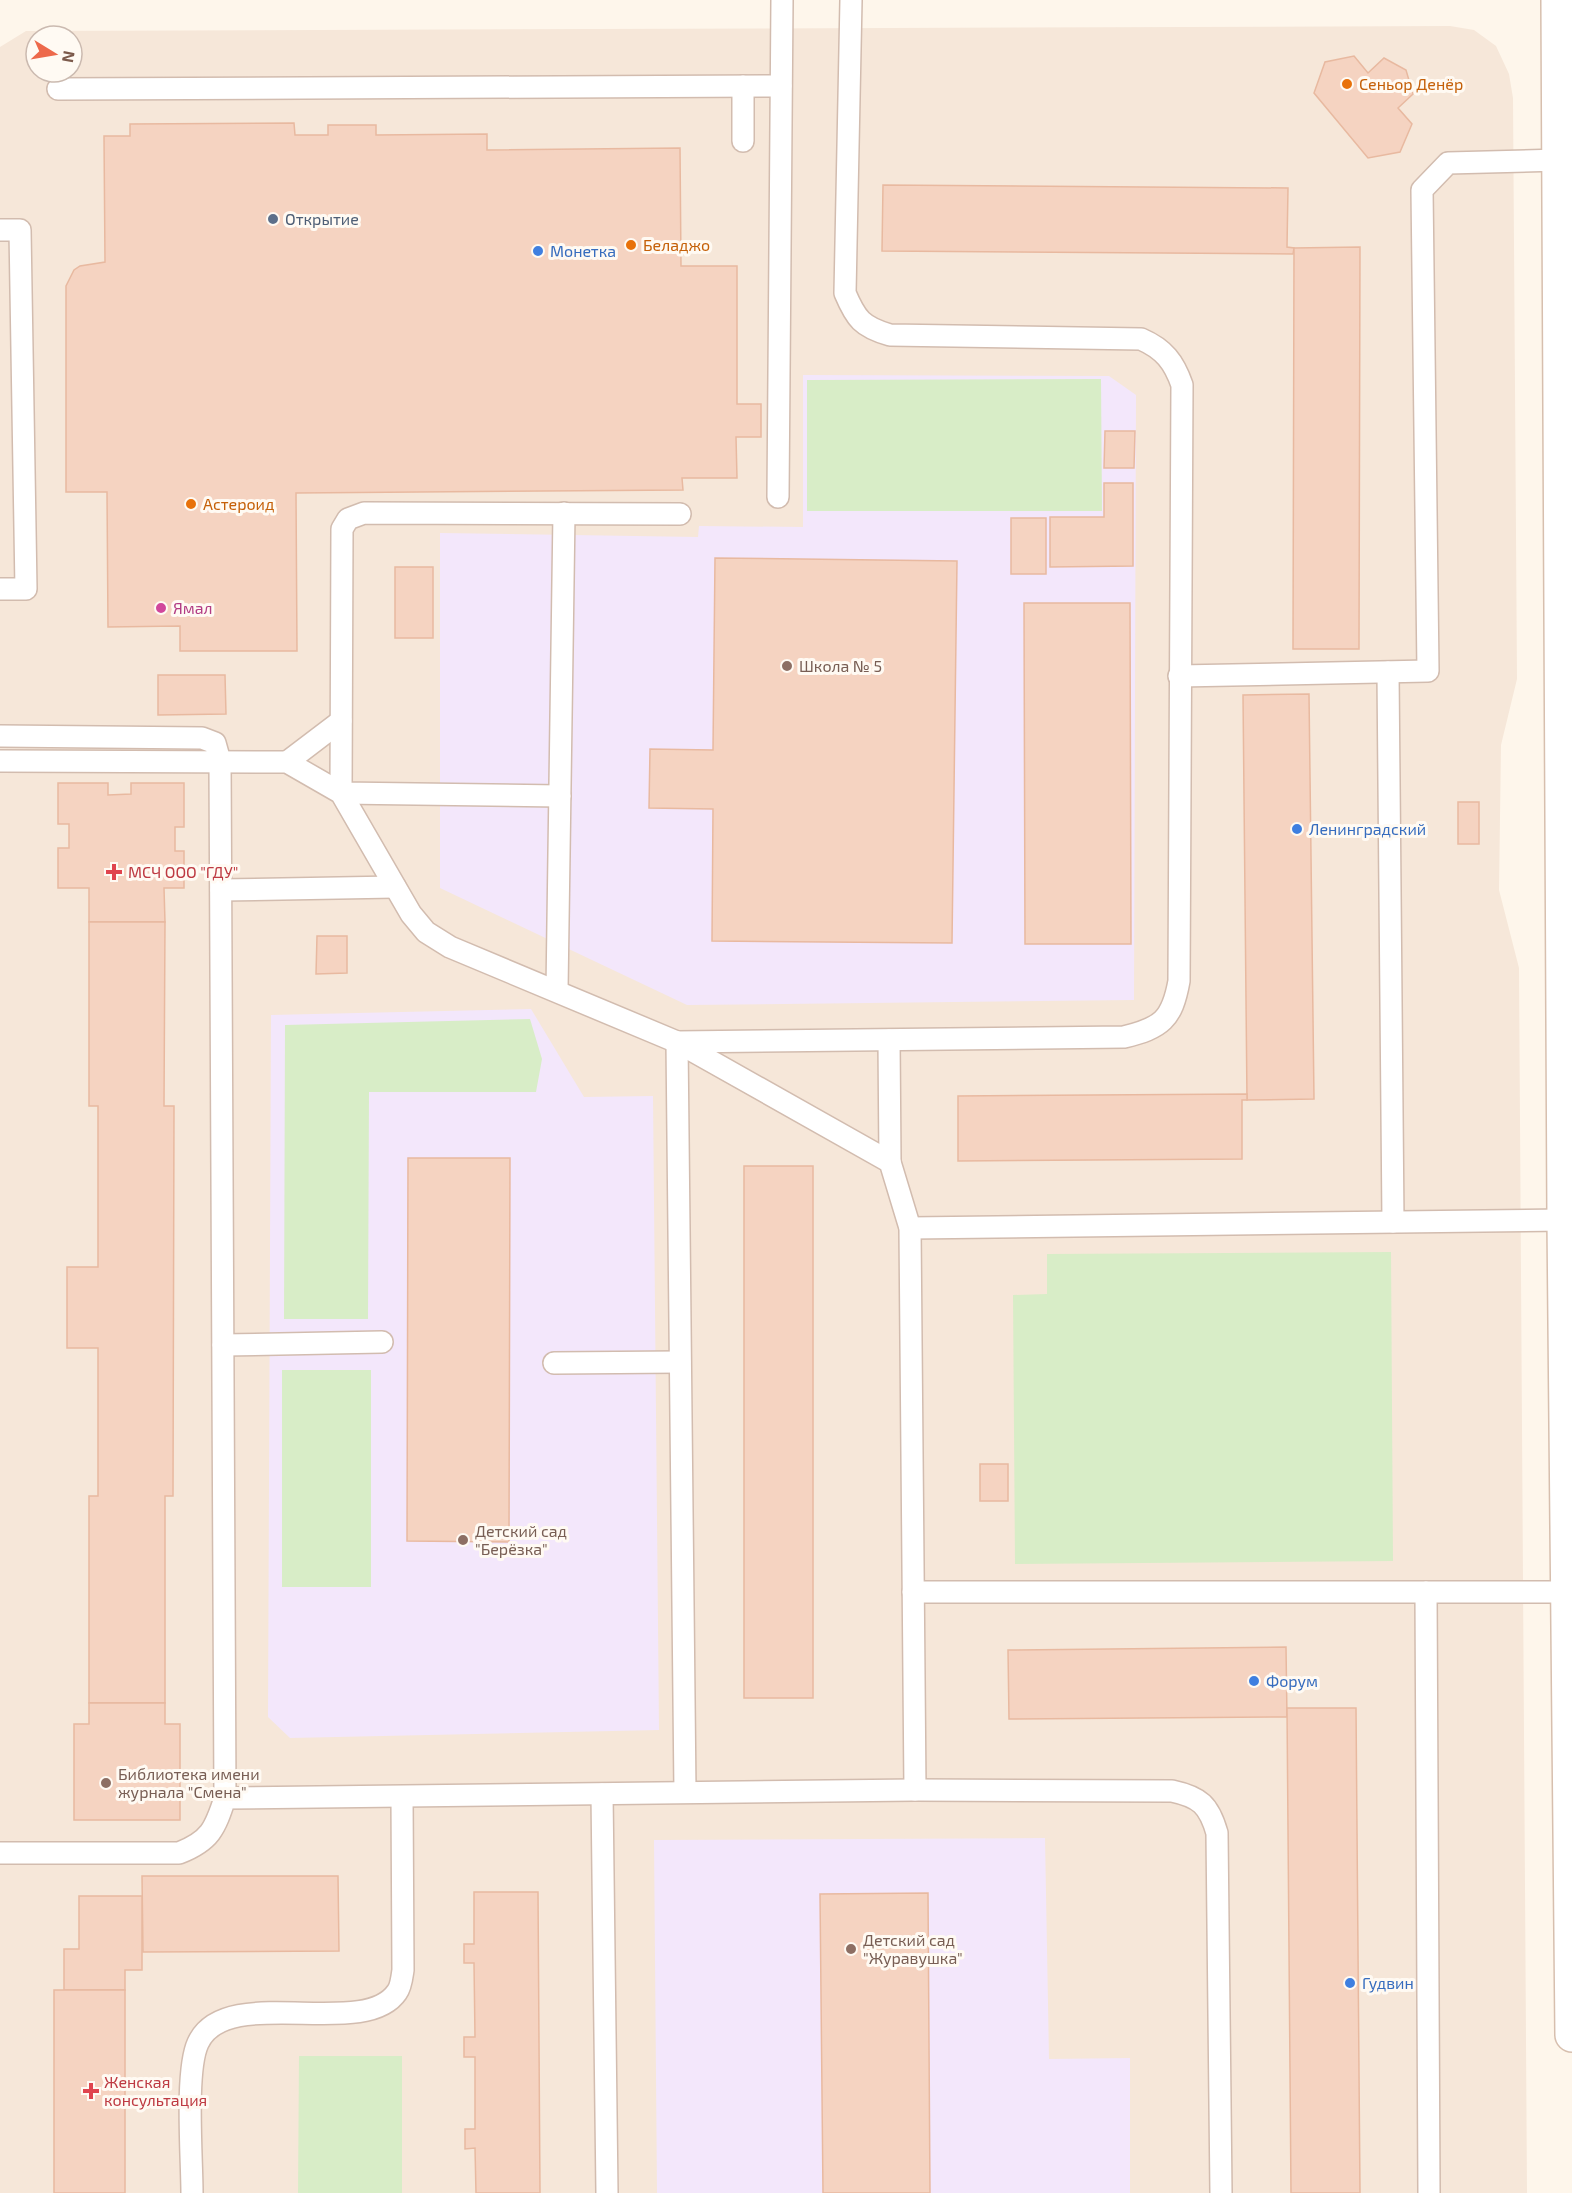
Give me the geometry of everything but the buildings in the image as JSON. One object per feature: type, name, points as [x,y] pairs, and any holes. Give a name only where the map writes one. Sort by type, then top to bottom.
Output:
[{"type":"main road","points":[[1558,0],[1568,1137],[1564,1220],[1572,2035]]},
{"type":"lane","points":[[778,496],[782,0]]},
{"type":"lane","points":[[677,1042],[1124,1037],[1151,1030],[1174,1008],[1179,981],[1182,385],[1175,365],[1158,346],[1141,339],[890,336],[867,329],[853,311],[845,293],[851,0]]},
{"type":"lane","points":[[743,86],[743,141]]},
{"type":"lane","points":[[58,89],[781,86]]},
{"type":"lane","points":[[1179,676],[1428,671],[1422,190],[1448,163],[1559,160]]},
{"type":"lane","points":[[0,230],[20,230],[26,589],[0,589]]},
{"type":"lane","points":[[680,514],[364,513],[348,519],[342,530],[341,793],[411,914],[434,937],[450,947],[677,1042],[890,1162]]},
{"type":"lane","points":[[557,990],[564,513]]},
{"type":"lane","points":[[1388,672],[1393,1222]]},
{"type":"lane","points":[[287,762],[341,721]]},
{"type":"lane","points":[[0,736],[202,738],[215,743],[220,761],[225,1798],[216,1826],[201,1845],[179,1852],[0,1853]]},
{"type":"lane","points":[[0,761],[287,762],[341,793],[560,796]]},
{"type":"lane","points":[[221,890],[395,887]]},
{"type":"lane","points":[[889,1040],[890,1162],[910,1228],[915,1790]]},
{"type":"lane","points":[[677,1042],[685,1792]]},
{"type":"lane","points":[[910,1228],[1564,1220]]},
{"type":"lane","points":[[223,1345],[382,1342]]},
{"type":"lane","points":[[554,1363],[680,1362]]},
{"type":"lane","points":[[913,1592],[1568,1592]]},
{"type":"lane","points":[[1426,1592],[1429,2193]]},
{"type":"lane","points":[[225,1798],[915,1790],[1172,1791],[1194,1795],[1212,1813],[1217,1833],[1221,2193]]},
{"type":"lane","points":[[602,1794],[606,2193]]},
{"type":"lane","points":[[192,2193],[192,2069],[199,2042],[216,2022],[239,2015],[362,2011],[382,2006],[398,1992],[403,1970],[402,1797]]},
{"type":"shaded area","points":[[1450,26],[1474,30],[1496,46],[1509,74],[1513,98],[1517,679],[1501,745],[1499,890],[1519,968],[1527,2193],[0,2193],[0,47],[24,32],[24,84],[84,84],[84,31]]},
{"type":"shaded area","name":"Школа № 5","points":[[803,375],[1109,376],[1136,395],[1134,1000],[687,1005],[440,888],[440,533],[698,537],[699,526],[803,527]]},
{"type":"shaded area","name":"Детский сад \"Берёзка\"","points":[[531,1009],[584,1097],[653,1096],[659,1730],[290,1738],[268,1717],[271,1015]]},
{"type":"shaded area","name":"Детский сад \"Журавушка\"","points":[[1045,1838],[1049,2059],[1130,2058],[1130,2193],[657,2193],[654,1840]]},
{"type":"green space","points":[[1101,379],[1102,511],[807,511],[807,380]]},
{"type":"green space","points":[[530,1019],[542,1059],[536,1092],[369,1092],[368,1319],[284,1319],[285,1025]]},
{"type":"green space","points":[[1391,1252],[1393,1561],[1015,1564],[1013,1295],[1047,1294],[1047,1254]]},
{"type":"green space","points":[[282,1370],[371,1370],[371,1587],[282,1587]]},
{"type":"green space","points":[[299,2056],[402,2056],[402,2193],[298,2193]]},
{"type":"place","name":"Сеньор Денёр","points":[[1347,84]]},
{"type":"place","name":"Открытие","points":[[273,219]]},
{"type":"place","name":"Беладжо","points":[[631,245]]},
{"type":"place","name":"Монетка","points":[[538,251]]},
{"type":"place","name":"Астероид","points":[[191,504]]},
{"type":"place","name":"Ямал","points":[[161,608]]},
{"type":"place","name":"Школа № 5","points":[[787,666]]},
{"type":"place","name":"Ленинградский","points":[[1297,829]]},
{"type":"place","name":"МСЧ ООО \"ГДУ\"","points":[[114,872]]},
{"type":"place","name":"Детский сад \"Берёзка\"","points":[[463,1540]]},
{"type":"place","name":"Форум","points":[[1254,1681]]},
{"type":"place","name":"Библиотека имени журнала \"Смена\"","points":[[106,1783]]},
{"type":"place","name":"Детский сад \"Журавушка\"","points":[[851,1949]]},
{"type":"place","name":"Гудвин","points":[[1350,1983]]},
{"type":"place","name":"Женская консультация","points":[[91,2091]]}]
